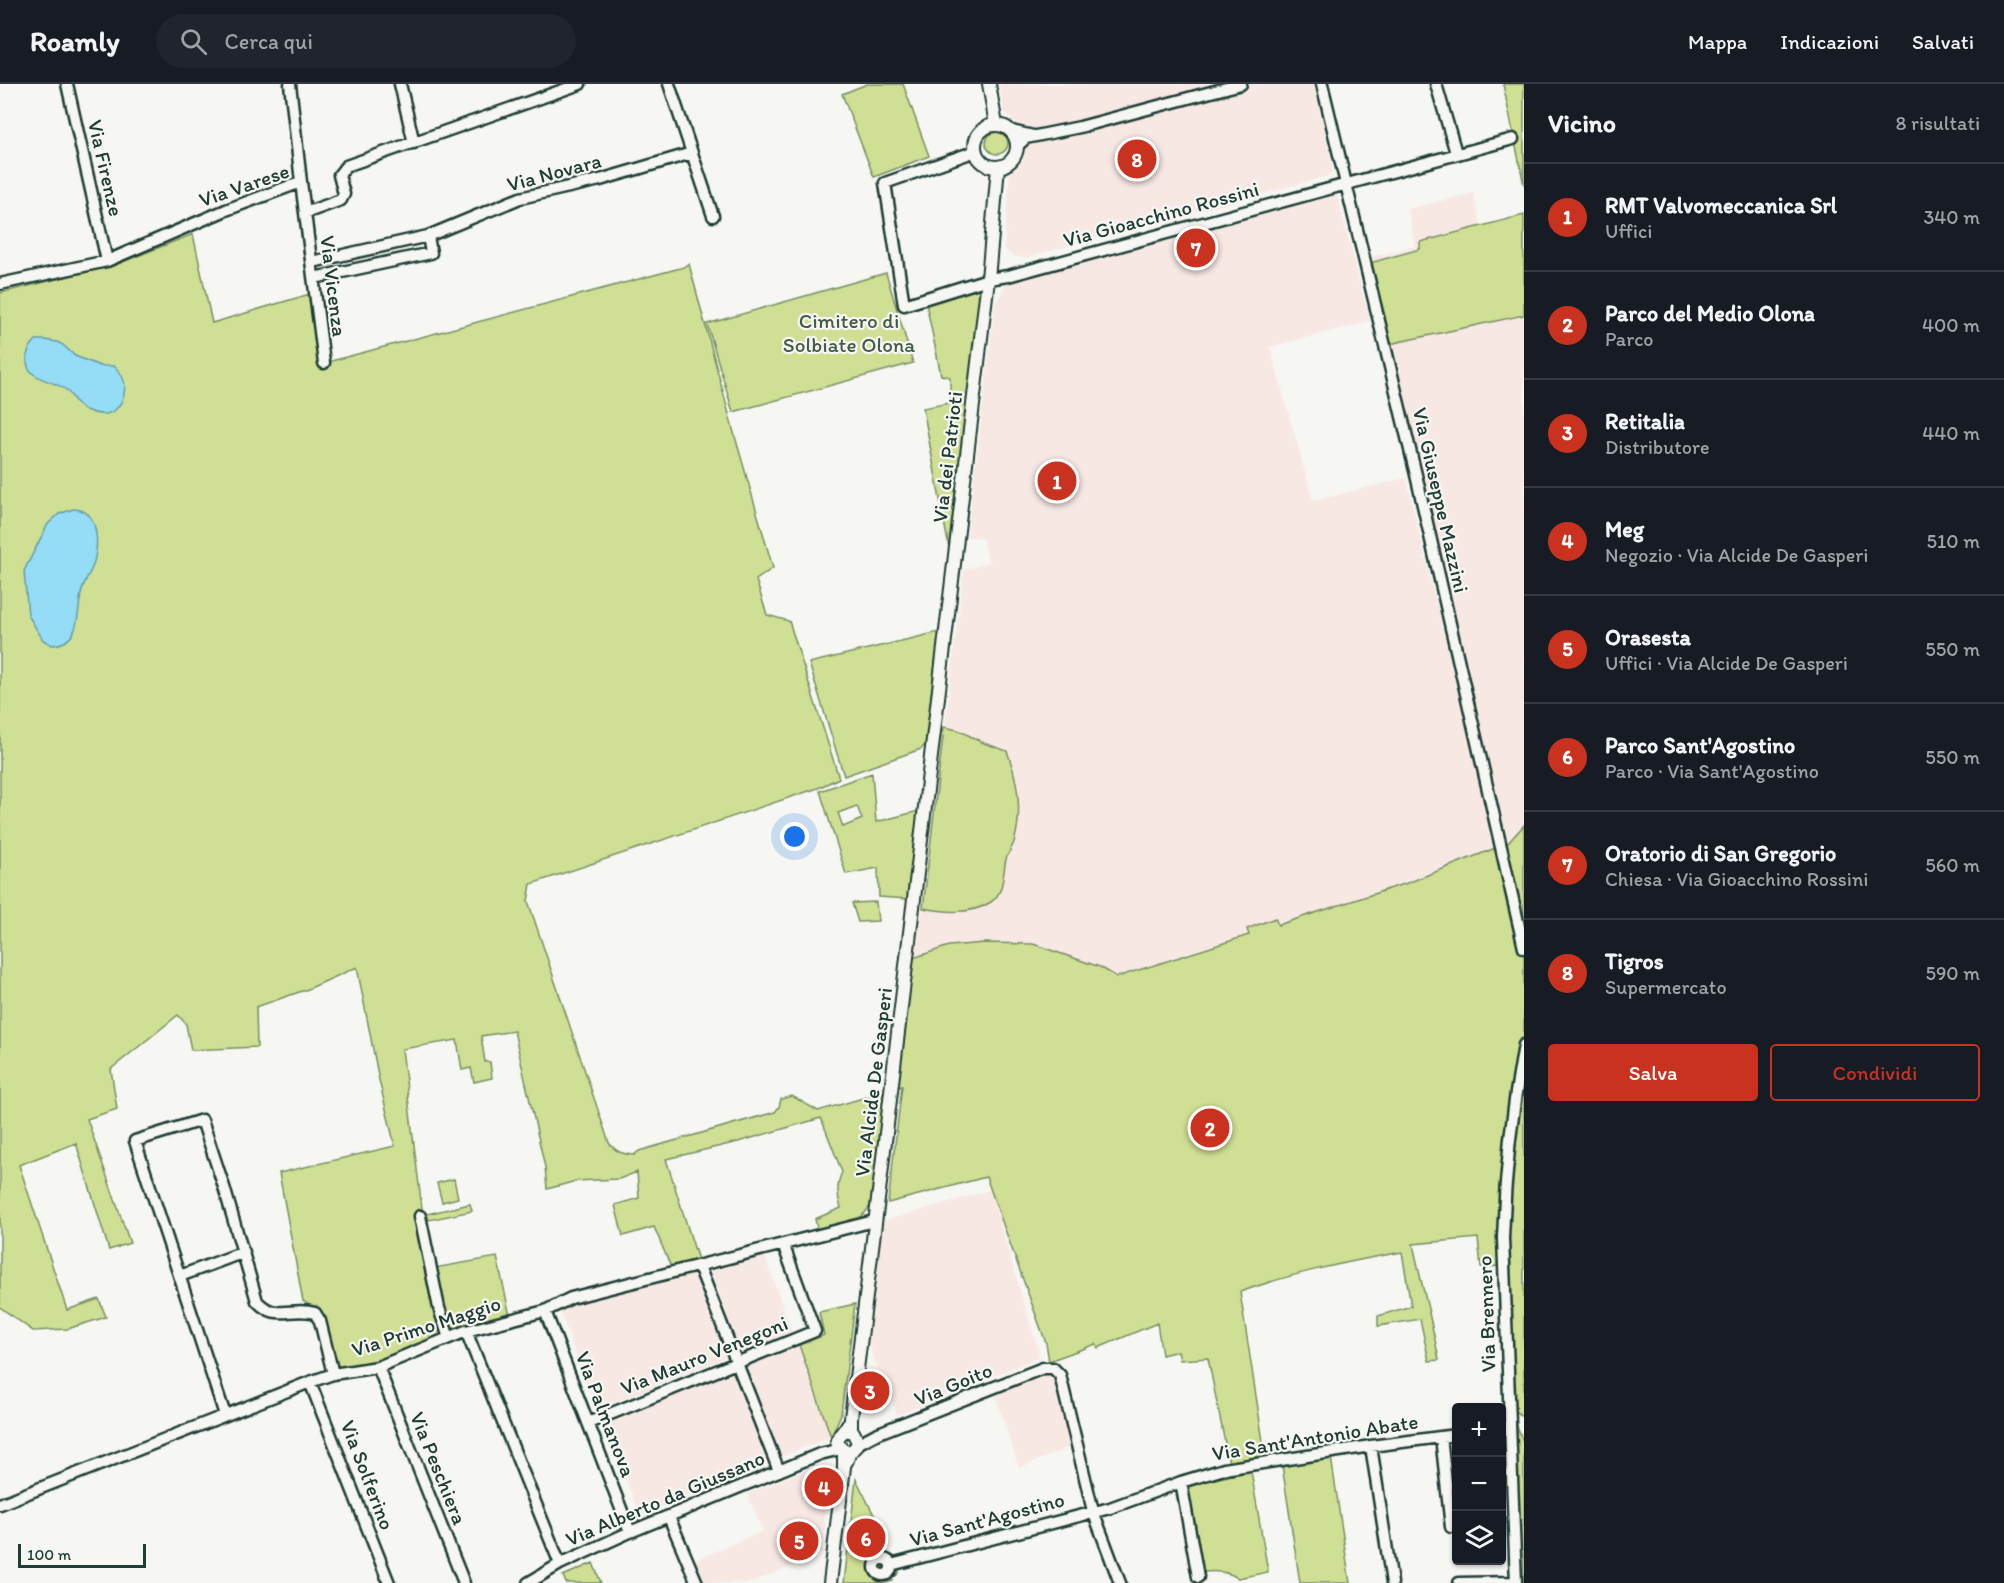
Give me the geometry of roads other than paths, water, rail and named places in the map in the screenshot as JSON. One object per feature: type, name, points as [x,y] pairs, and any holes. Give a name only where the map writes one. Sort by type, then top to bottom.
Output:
[{"type":"street","name":"Via Firenze","points":[[68,84],[107,261]]},
{"type":"street","points":[[290,84],[301,182]]},
{"type":"street","points":[[400,84],[414,143]]},
{"type":"street","points":[[305,213],[341,200],[344,194],[339,175],[343,168],[580,84]]},
{"type":"street","points":[[669,84],[714,216]]},
{"type":"street","points":[[988,84],[996,124]]},
{"type":"street","points":[[1017,146],[1026,138],[1033,136],[1080,127],[1240,84]]},
{"type":"street","name":"Via Giuseppe Mazzini","points":[[1322,84],[1417,479],[1524,948]]},
{"type":"street","points":[[1436,84],[1456,153]]},
{"type":"street","points":[[996,124],[1011,131],[1016,138],[1017,146],[1013,159],[998,167],[984,163],[976,151],[975,144],[982,130],[996,124]]},
{"type":"street","points":[[1011,131],[1033,136]]},
{"type":"street","name":"Via Gioacchino Rossini","points":[[976,151],[885,183],[904,305],[988,279],[1008,276],[1513,139]]},
{"type":"street","name":"Via Novara","points":[[312,262],[428,236],[520,198],[600,180],[692,153]]},
{"type":"street","name":"Via dei Patrioti","points":[[932,752],[988,279],[998,167]]},
{"type":"street","name":"Via Varese","points":[[0,284],[107,261],[226,210],[301,182],[305,213]]},
{"type":"street","name":"Via Vicenza","points":[[305,213],[324,363]]},
{"type":"street","points":[[314,278],[431,253],[428,236]]},
{"type":"street","name":"Via Alcide De Gasperi","points":[[830,1583],[932,752]]},
{"type":"street","name":"Via Brennero","points":[[1505,1403],[1503,1224],[1512,1116],[1524,1045]]},
{"type":"street","points":[[225,1414],[135,1141],[202,1119],[257,1301],[265,1309],[275,1314],[304,1310],[315,1313],[320,1322],[333,1374]]},
{"type":"street","points":[[420,1216],[439,1308],[449,1338]]},
{"type":"street","name":"Via Primo Maggio","points":[[0,1504],[225,1414],[333,1374],[378,1367],[466,1331],[545,1311],[571,1298],[874,1221]]},
{"type":"street","name":"Via Mauro Venegoni","points":[[588,1423],[815,1331],[783,1245]]},
{"type":"street","points":[[180,1276],[244,1252]]},
{"type":"street","points":[[699,1266],[778,1471]]},
{"type":"street","name":"Via Palmanova","points":[[545,1311],[630,1532]]},
{"type":"street","points":[[466,1331],[560,1564]]},
{"type":"street","name":"Via Peschiera","points":[[378,1367],[464,1583]]},
{"type":"street","name":"Via Goito","points":[[847,1442],[876,1434],[1043,1368],[1053,1368],[1060,1375],[1093,1511]]},
{"type":"street","name":"Via Solferino","points":[[310,1382],[389,1583]]},
{"type":"street","name":"Via Sant'Antonio Abate","points":[[1093,1511],[1110,1508],[1224,1468],[1452,1436]]},
{"type":"street","points":[[1442,1437],[1452,1527]]},
{"type":"street","name":"Via Brennero","points":[[1506,1440],[1514,1526],[1516,1582]]},
{"type":"street","name":"Via Alberto da Giussano","points":[[528,1583],[560,1564],[630,1532],[847,1442]]},
{"type":"street","points":[[1371,1446],[1392,1583]]},
{"type":"street","points":[[1180,1482],[1198,1577]]},
{"type":"street","points":[[1093,1511],[1120,1583]]},
{"type":"street","name":"Via Sant'Agostino","points":[[891,1565],[1093,1511]]},
{"type":"street","points":[[669,1517],[697,1583]]},
{"type":"street","points":[[1506,1526],[1514,1526]]},
{"type":"street","points":[[1459,1583],[1516,1582]]},
{"type":"water","points":[[36,340],[57,342],[75,356],[100,366],[114,366],[125,386],[119,406],[106,414],[97,414],[83,409],[65,389],[34,374],[27,364],[27,356]]},
{"type":"water","points":[[73,509],[82,511],[93,521],[96,538],[95,557],[83,587],[74,632],[69,639],[52,645],[43,640],[28,615],[24,571],[48,524],[59,514]]},
{"type":"place","name":"Tigros","points":[[1137,159]]},
{"type":"place","name":"Oratorio di San Gregorio","points":[[1196,248]]},
{"type":"place","name":"RMT Valvomeccanica Srl","points":[[1057,481]]},
{"type":"place","name":"Parco del Medio Olona","points":[[1210,1128]]},
{"type":"place","name":"Retitalia","points":[[870,1391]]},
{"type":"place","name":"Meg","points":[[824,1487]]},
{"type":"place","name":"Parco Sant'Agostino","points":[[866,1538]]},
{"type":"place","name":"Orasesta","points":[[799,1541]]},
{"type":"park label","name":"Cimitero di Solbiate Olona","points":[[849,332]]}]
